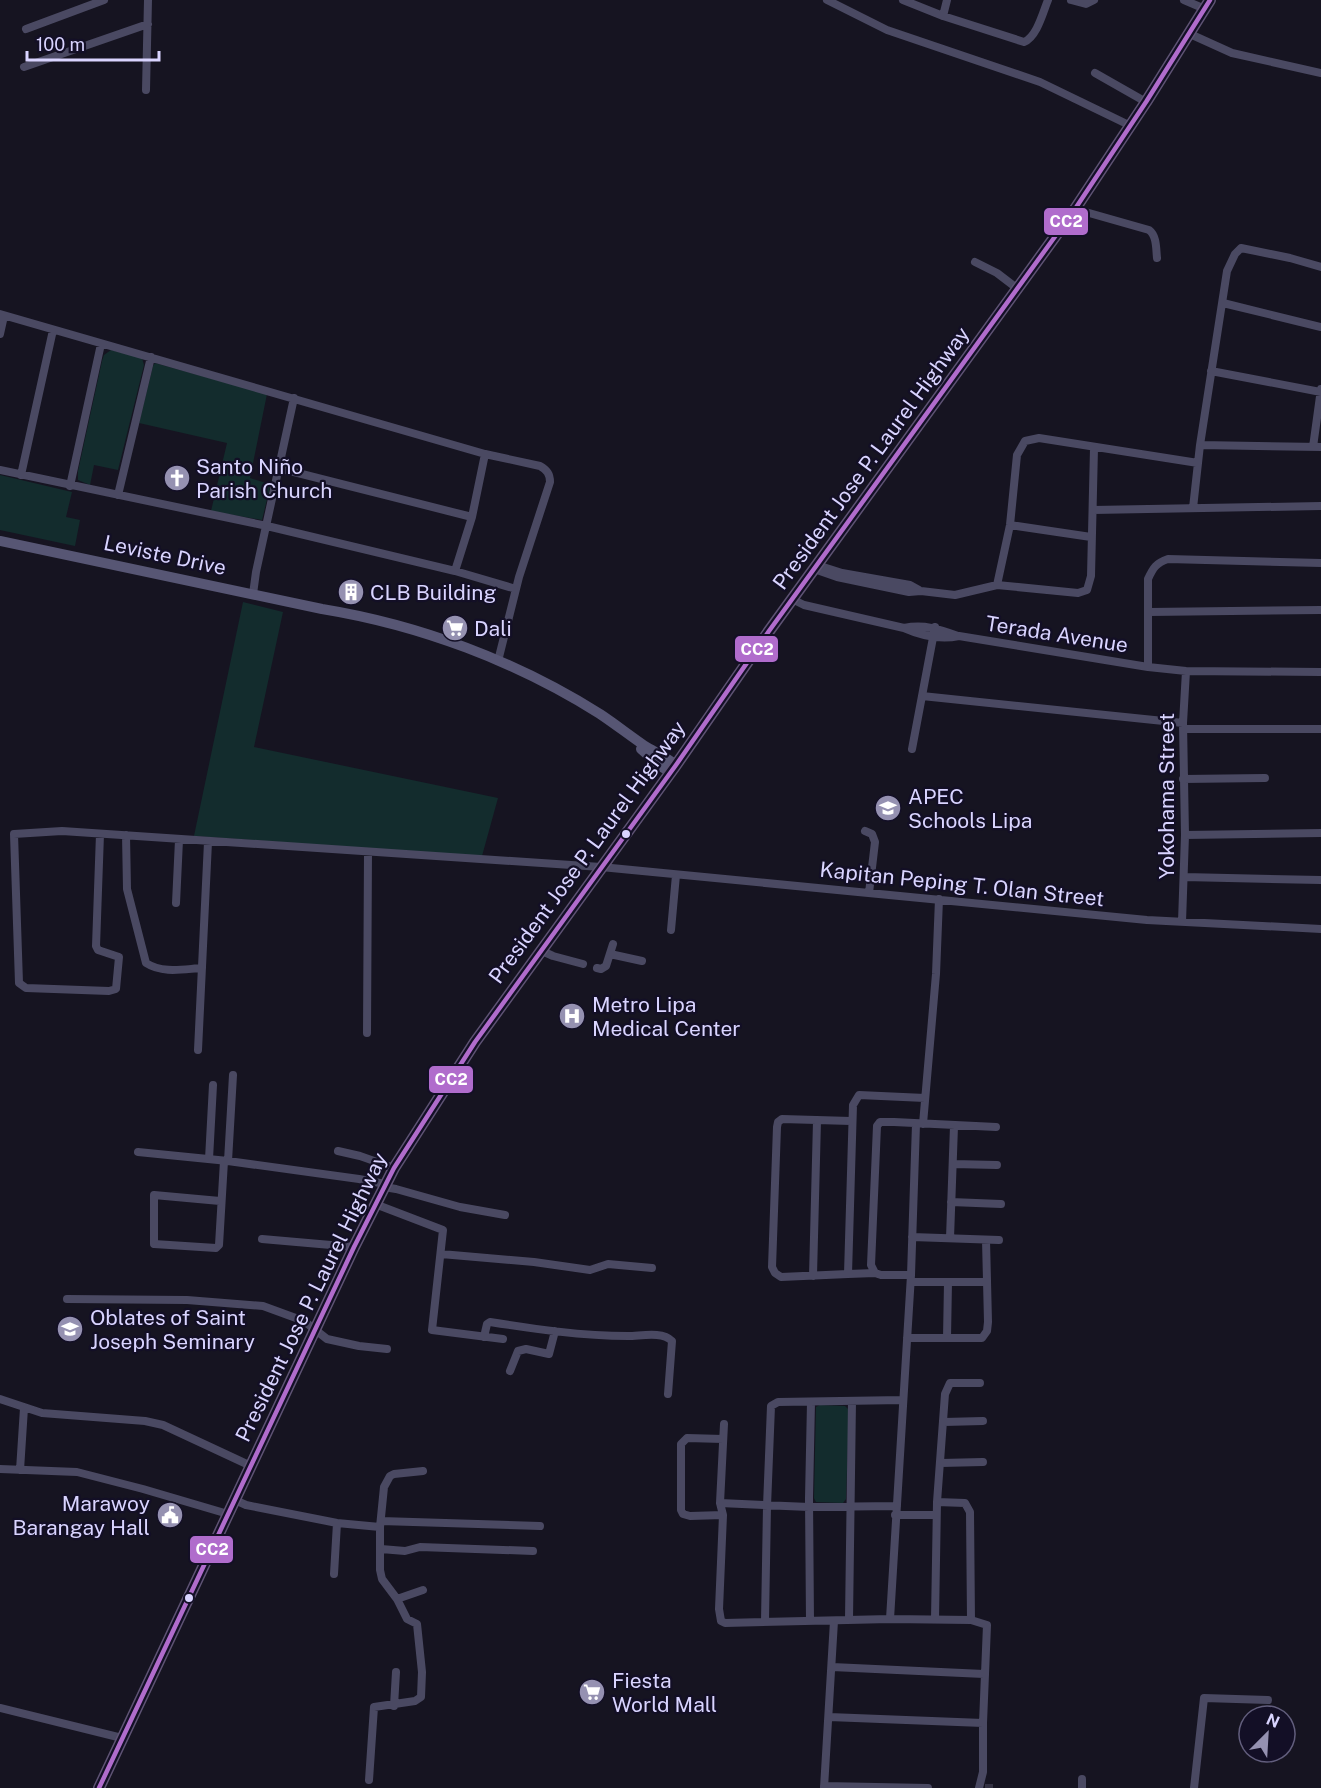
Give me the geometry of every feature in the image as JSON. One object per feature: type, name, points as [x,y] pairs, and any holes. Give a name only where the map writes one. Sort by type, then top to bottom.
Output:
[{"type":"main road","name":"President Jose P. Laurel Highway","points":[[99,1788],[314,1330],[394,1168],[456,1070],[540,950],[673,769],[792,599],[1074,209],[1131,126],[1207,5]]},
{"type":"main road","name":"Leviste Drive","points":[[0,541],[350,613],[409,628],[498,661],[546,684],[590,708],[673,769]]},
{"type":"main road","name":"Leviste Drive","points":[[322,609],[434,642],[529,681],[598,718],[673,769]]},
{"type":"street","points":[[26,29],[104,0]]},
{"type":"street","points":[[146,90],[148,0]]},
{"type":"street","points":[[827,0],[887,30],[1040,82],[1131,126]]},
{"type":"street","points":[[903,0],[942,16],[1024,42],[1032,38],[1048,0]]},
{"type":"street","points":[[942,16],[947,0]]},
{"type":"street","points":[[1071,0],[1086,4],[1094,0]]},
{"type":"street","points":[[1184,0],[1207,5]]},
{"type":"street","points":[[24,67],[147,24]]},
{"type":"street","points":[[1190,34],[1241,56],[1321,73]]},
{"type":"street","points":[[1095,73],[1146,102]]},
{"type":"street","points":[[1074,209],[1153,232],[1157,258]]},
{"type":"street","points":[[1193,508],[1200,444],[1227,271],[1235,254],[1241,248],[1321,267]]},
{"type":"street","points":[[975,262],[998,273],[1017,289]]},
{"type":"street","points":[[1223,303],[1321,327]]},
{"type":"street","points":[[0,334],[2,315],[485,454],[540,466],[550,475],[550,482],[516,590],[498,661]]},
{"type":"street","points":[[21,475],[53,330]]},
{"type":"street","points":[[70,486],[101,344]]},
{"type":"street","points":[[118,495],[151,357]]},
{"type":"street","points":[[1212,371],[1321,392]]},
{"type":"street","points":[[1200,444],[1317,447],[1321,387]]},
{"type":"street","points":[[253,594],[294,398]]},
{"type":"street","points":[[997,585],[1010,525],[1017,455],[1025,441],[1039,438],[1198,463]]},
{"type":"street","points":[[815,567],[910,585],[921,591],[955,595],[997,585],[1078,593],[1087,590],[1090,582],[1094,510],[1094,448]]},
{"type":"street","points":[[455,571],[472,517],[485,454]]},
{"type":"street","points":[[278,468],[472,517]]},
{"type":"street","points":[[0,470],[267,526],[455,571],[516,590]]},
{"type":"street","points":[[1094,510],[1321,506]]},
{"type":"street","points":[[1010,525],[1091,537]]},
{"type":"street","points":[[1148,667],[1148,579],[1158,562],[1168,559],[1321,563]]},
{"type":"street","name":"Terada Avenue","points":[[792,599],[804,605],[904,628],[917,634],[947,639],[959,636],[1148,667],[1186,671],[1321,672]]},
{"type":"street","points":[[1149,612],[1321,610]]},
{"type":"street","points":[[912,749],[935,627]]},
{"type":"street","points":[[904,628],[935,627],[959,636]]},
{"type":"street","name":"Yokohama Street","points":[[1182,922],[1185,835],[1183,726],[1186,671]]},
{"type":"street","points":[[922,696],[1183,726],[1321,729]]},
{"type":"street","points":[[1183,779],[1265,778]]},
{"type":"street","name":"Kapitan Peping T. Olan Street","points":[[100,834],[96,946],[98,950],[119,957],[116,988],[109,992],[26,988],[19,983],[14,834],[62,831],[601,867],[1182,922],[1321,929]]},
{"type":"street","points":[[865,831],[872,834],[875,842],[869,892]]},
{"type":"street","points":[[1185,835],[1321,833]]},
{"type":"street","points":[[126,835],[128,890],[146,963],[163,970],[202,968]]},
{"type":"street","points":[[176,903],[179,840]]},
{"type":"street","points":[[198,1050],[208,842]]},
{"type":"street","points":[[367,1033],[368,852]]},
{"type":"street","points":[[671,930],[676,875]]},
{"type":"street","points":[[1184,877],[1321,880]]},
{"type":"street","points":[[890,1619],[912,1237],[920,1124],[925,1098],[936,974],[939,899]]},
{"type":"street","points":[[597,968],[601,969],[606,966],[613,944]]},
{"type":"street","points":[[540,950],[583,964]]},
{"type":"street","points":[[610,954],[642,961]]},
{"type":"street","points":[[220,1201],[154,1195],[154,1244],[216,1248],[219,1245],[220,1201],[226,1161],[233,1075]]},
{"type":"street","points":[[209,1160],[213,1085]]},
{"type":"street","points":[[848,1274],[853,1105],[859,1095],[925,1098]]},
{"type":"street","points":[[851,1121],[782,1119],[778,1122],[772,1267],[775,1273],[781,1276],[875,1273],[948,1282],[987,1282]]},
{"type":"street","points":[[813,1276],[817,1121]]},
{"type":"street","points":[[875,1273],[871,1265],[871,1256],[877,1126],[880,1122],[996,1127]]},
{"type":"street","points":[[950,1238],[954,1126]]},
{"type":"street","points":[[338,1151],[394,1168]]},
{"type":"street","points":[[138,1152],[359,1179],[460,1208],[505,1215]]},
{"type":"street","points":[[953,1164],[997,1165]]},
{"type":"street","points":[[951,1202],[1001,1204]]},
{"type":"street","points":[[375,1204],[443,1230],[432,1330],[503,1339]]},
{"type":"street","points":[[912,1237],[999,1240]]},
{"type":"street","points":[[262,1239],[354,1248]]},
{"type":"street","points":[[907,1338],[982,1338],[987,1331],[986,1240]]},
{"type":"street","points":[[441,1254],[534,1262],[590,1270],[608,1264],[652,1268]]},
{"type":"street","points":[[947,1338],[948,1282]]},
{"type":"street","points":[[67,1299],[187,1300],[263,1306],[304,1321],[327,1339],[387,1349]]},
{"type":"street","points":[[484,1337],[487,1324],[490,1322],[555,1332],[664,1336],[672,1341],[668,1394]]},
{"type":"street","points":[[510,1371],[518,1351],[526,1349],[549,1354],[555,1332]]},
{"type":"street","points":[[935,1619],[936,1515],[945,1394],[950,1383],[980,1383]]},
{"type":"street","points":[[0,1399],[42,1413],[145,1421],[163,1425],[251,1466]]},
{"type":"street","points":[[765,1621],[771,1406],[778,1402],[903,1400]]},
{"type":"street","points":[[810,1621],[811,1401]]},
{"type":"street","points":[[849,1619],[852,1401]]},
{"type":"street","points":[[20,1470],[24,1408]]},
{"type":"street","points":[[944,1422],[983,1421]]},
{"type":"street","points":[[724,1424],[720,1503],[723,1515],[719,1617],[725,1623],[935,1619],[971,1620],[987,1624],[983,1772],[979,1788]]},
{"type":"street","points":[[723,1439],[687,1438],[681,1444],[681,1510],[683,1514],[690,1516],[723,1515]]},
{"type":"street","points":[[940,1463],[983,1462]]},
{"type":"street","points":[[0,1469],[77,1472],[228,1514]]},
{"type":"street","points":[[369,1780],[374,1708],[380,1705],[394,1706],[419,1699],[422,1684],[417,1624],[407,1619],[397,1599],[382,1579],[380,1524],[384,1487],[390,1476],[423,1471]]},
{"type":"street","points":[[235,1500],[246,1505],[337,1523],[540,1526]]},
{"type":"street","points":[[937,1502],[965,1503],[970,1512],[971,1620]]},
{"type":"street","points":[[720,1503],[809,1507],[897,1506]]},
{"type":"street","points":[[895,1515],[936,1515]]},
{"type":"street","points":[[334,1574],[337,1523]]},
{"type":"street","points":[[381,1549],[405,1551],[420,1547],[533,1551]]},
{"type":"street","points":[[397,1599],[423,1590]]},
{"type":"street","points":[[834,1621],[824,1787],[925,1788]]},
{"type":"street","points":[[832,1667],[984,1674]]},
{"type":"street","points":[[394,1706],[396,1672]]},
{"type":"street","points":[[1194,1788],[1204,1698],[1268,1700]]},
{"type":"street","points":[[0,1708],[122,1738]]},
{"type":"street","points":[[829,1717],[983,1723]]},
{"type":"street","points":[[983,1772],[989,1784]]},
{"type":"street","points":[[1082,1779],[1082,1788]]},
{"type":"green space","points":[[111,350],[142,358],[144,365],[118,470],[94,465],[90,485],[78,480],[78,471],[102,361],[104,355]]},
{"type":"green space","points":[[155,363],[267,394],[250,478],[266,483],[270,487],[262,520],[211,511],[227,443],[139,423]]},
{"type":"green space","points":[[0,475],[72,492],[66,517],[80,520],[75,546],[0,530]]},
{"type":"green space","points":[[243,602],[283,612],[254,747],[498,798],[482,856],[194,836]]},
{"type":"green space","points":[[820,1405],[845,1406],[849,1410],[846,1499],[843,1503],[816,1502],[814,1498],[816,1407]]},
{"type":"transit line","name":"CC2","points":[[99,1788],[354,1247],[394,1168],[475,1042],[1075,209],[1210,0]]},
{"type":"place","name":"Santo Niño Parish Church","points":[[177,478]]},
{"type":"place","name":"CLB Building","points":[[351,592]]},
{"type":"place","name":"Dali","points":[[455,628]]},
{"type":"place","name":"APEC Schools Lipa","points":[[888,808]]},
{"type":"place","name":"Metro Lipa Medical Center","points":[[572,1016]]},
{"type":"place","name":"Oblates of Saint Joseph Seminary","points":[[70,1329]]},
{"type":"place","name":"Marawoy Barangay Hall","points":[[170,1515]]},
{"type":"place","name":"Fiesta World Mall","points":[[592,1692]]}]
